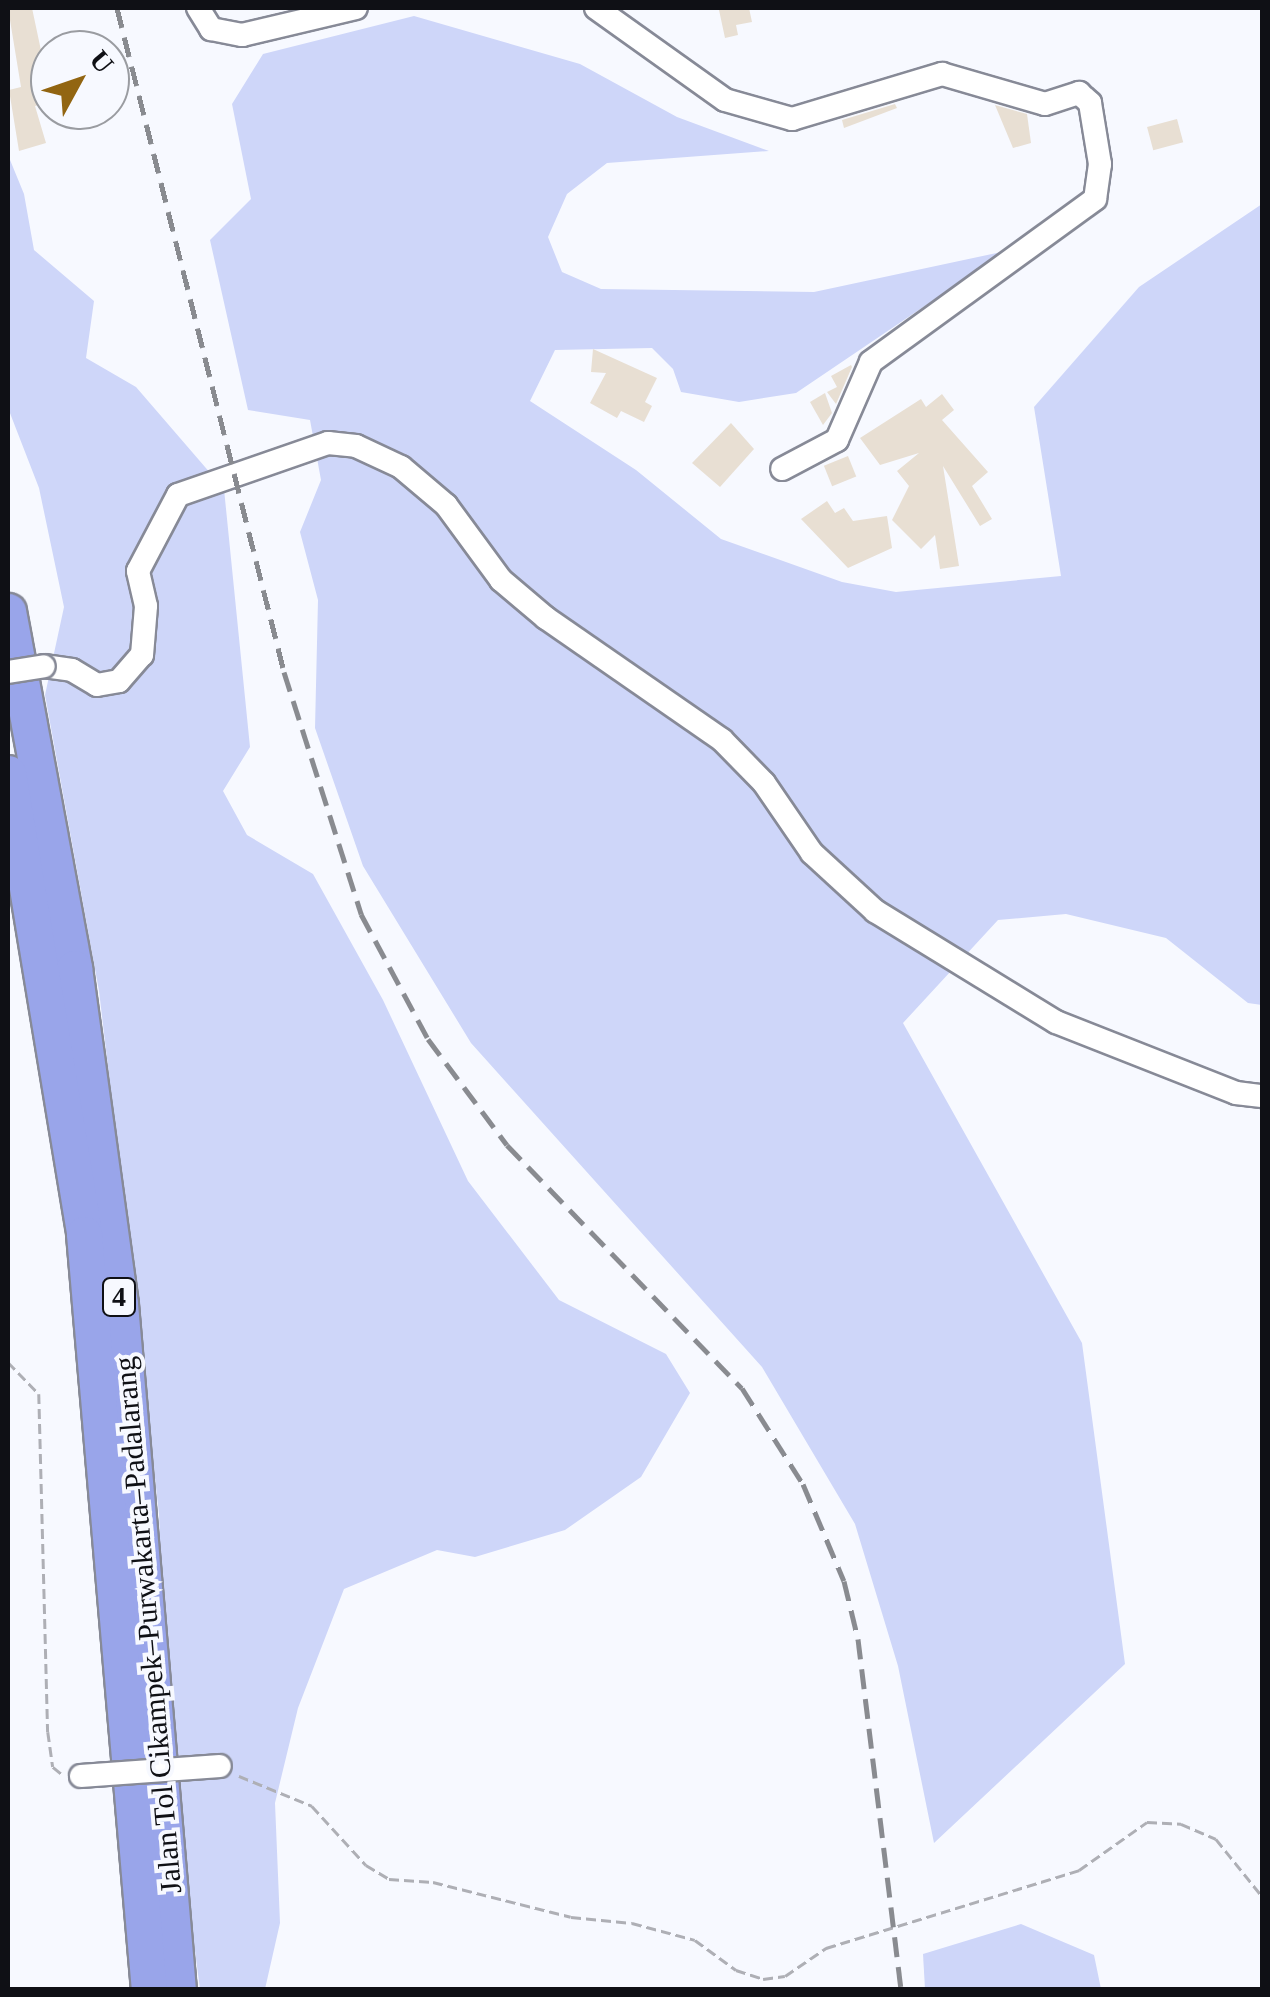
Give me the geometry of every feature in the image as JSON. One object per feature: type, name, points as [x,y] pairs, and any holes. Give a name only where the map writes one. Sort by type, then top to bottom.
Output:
[{"type":"highway","name":"Jalan Tol Cikampek–Purwakarta–Padalarang","points":[[8,610],[74,968],[112,1245],[178,1990]]},
{"type":"highway","name":"Jalan Tol Cikampek–Purwakarta–Padalarang","points":[[8,773],[84,1234],[148,1990]]},
{"type":"street","points":[[198,8],[211,29],[242,35],[356,8]]},
{"type":"street","points":[[596,8],[736,107],[792,119],[942,74],[1045,104],[1079,93],[1090,104],[1100,164],[1095,199],[871,362],[837,440],[782,469]]},
{"type":"street","points":[[8,672],[44,666],[72,670],[98,685],[118,681],[142,655],[146,606],[138,571],[178,495],[328,443],[356,446],[402,467],[446,505],[502,580],[546,618],[722,740],[764,782],[812,853],[874,911],[1056,1022],[1236,1092],[1262,1096]]},
{"type":"street","points":[[80,1776],[220,1766]]},
{"type":"path","points":[[8,1362],[39,1394],[51,1759],[57,1774],[80,1776]]},
{"type":"path","points":[[220,1766],[312,1806],[366,1865],[389,1879],[433,1882],[571,1916],[632,1923],[695,1940],[736,1970],[763,1979],[785,1976],[826,1948],[1079,1870],[1147,1822],[1181,1824],[1216,1839],[1262,1896]]},
{"type":"shaded area","points":[[414,16],[580,64],[677,117],[769,151],[607,163],[567,194],[548,237],[562,272],[601,289],[814,292],[1006,251],[796,393],[739,402],[681,392],[673,369],[652,348],[555,350],[530,401],[636,470],[721,539],[842,582],[896,592],[1061,576],[1034,407],[1139,287],[1262,204],[1262,1005],[1248,1003],[1166,938],[1066,914],[998,920],[903,1023],[1082,1343],[1125,1664],[934,1843],[898,1666],[855,1524],[762,1367],[471,1043],[363,866],[315,728],[318,600],[300,532],[321,480],[310,420],[248,410],[210,240],[251,199],[232,104],[263,54]]},
{"type":"shaded area","points":[[8,155],[24,194],[34,250],[94,301],[86,358],[136,387],[224,489],[250,747],[223,791],[247,835],[313,874],[383,1000],[468,1181],[559,1300],[666,1354],[690,1393],[641,1477],[565,1530],[475,1557],[437,1550],[344,1589],[298,1708],[275,1803],[280,1923],[265,1989],[200,1989],[167,1738],[159,1514],[99,991],[45,695],[64,607],[39,488],[8,408]]},
{"type":"shaded area","points":[[1021,1924],[1094,1955],[1101,1989],[925,1989],[923,1954]]},
{"type":"building","points":[[8,8],[32,8],[37,30],[30,30],[30,130],[42,130],[46,143],[19,151],[9,90],[21,87]]},
{"type":"building","points":[[749,8],[752,22],[736,25],[738,35],[725,38],[719,10]]},
{"type":"building","points":[[895,104],[897,108],[844,128],[842,120]]},
{"type":"building","points":[[995,105],[1027,114],[1031,143],[1013,148]]},
{"type":"building","points":[[1177,119],[1183,142],[1153,150],[1147,127]]},
{"type":"building","points":[[593,349],[657,378],[645,402],[652,406],[644,422],[621,411],[617,418],[590,403],[606,373],[591,372]]},
{"type":"building","points":[[851,365],[836,404],[827,392],[837,387],[831,376]]},
{"type":"building","points":[[825,393],[832,413],[823,425],[810,402]]},
{"type":"building","points":[[942,394],[954,410],[942,420],[988,472],[972,486],[992,519],[980,526],[943,466],[959,566],[940,569],[935,535],[921,549],[892,520],[909,486],[897,471],[919,453],[880,465],[860,438],[921,399],[926,407]]},
{"type":"building","points":[[731,423],[754,449],[720,487],[692,463]]},
{"type":"building","points":[[848,456],[856,476],[832,486],[824,466]]},
{"type":"building","points":[[827,501],[835,513],[844,508],[853,521],[887,516],[892,548],[848,568],[801,519]]},
{"type":"railway","points":[[117,8],[284,672],[361,914],[428,1039],[507,1145],[742,1388],[803,1484],[844,1581],[858,1639],[901,1990]]}]
